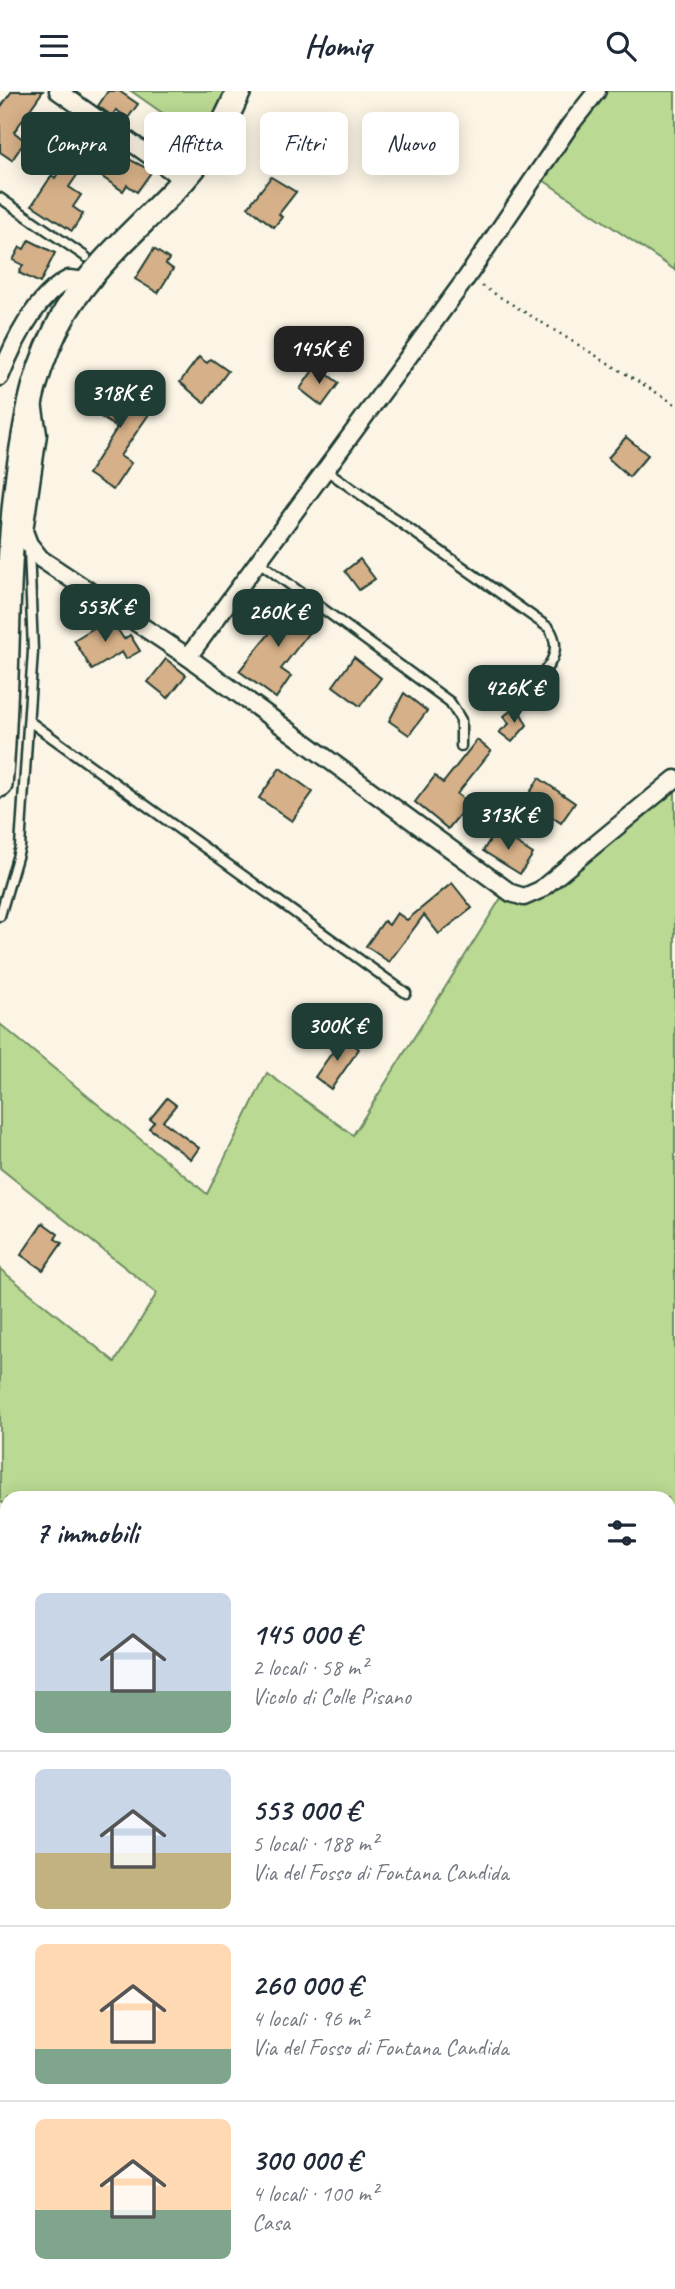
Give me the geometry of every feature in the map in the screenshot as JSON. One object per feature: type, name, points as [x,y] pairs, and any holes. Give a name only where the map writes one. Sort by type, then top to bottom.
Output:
[{"type":"main road","points":[[0,785],[12,523],[29,397],[50,341],[88,281],[210,146],[239,91]]},
{"type":"street","points":[[58,91],[183,179]]},
{"type":"street","points":[[188,657],[467,277],[569,125],[597,91]]},
{"type":"street","points":[[0,377],[5,348],[36,311],[69,279],[88,281]]},
{"type":"street","points":[[29,397],[37,415],[38,433],[24,518],[24,531],[29,544],[57,571],[188,657],[506,890],[524,897],[540,890],[675,779]]},
{"type":"lane","points":[[0,198],[86,257]]},
{"type":"lane","points":[[326,470],[549,628],[557,643],[556,653],[527,691]]},
{"type":"lane","points":[[0,916],[19,858],[33,633],[29,544]]},
{"type":"lane","points":[[259,562],[450,702],[461,720],[461,746]]},
{"type":"lane","points":[[29,721],[406,993]]},
{"type":"path","points":[[467,277],[675,404]]},
{"type":"green space","points":[[131,91],[239,91],[228,112],[161,112]]},
{"type":"green space","points":[[601,91],[675,91],[675,270],[540,178]]},
{"type":"green space","points":[[675,779],[675,1491],[0,1491],[0,1269],[115,1362],[157,1293],[0,1168],[0,1024],[207,1194],[267,1073],[353,1135],[506,890],[520,896]]},
{"type":"building","points":[[12,91],[43,91],[28,112],[21,112],[21,122],[14,132],[21,138],[21,147],[12,160],[0,152],[0,108]]},
{"type":"building","points":[[108,91],[119,91],[138,104],[130,115],[130,112],[116,110],[106,112],[98,106]]},
{"type":"building","points":[[130,160],[144,167],[144,175],[149,175],[137,192],[127,185],[123,191],[99,175],[130,175]]},
{"type":"building","points":[[52,175],[55,178],[57,175],[77,175],[69,187],[81,195],[73,207],[83,214],[72,231],[32,205]]},
{"type":"building","points":[[271,177],[296,192],[279,214],[282,217],[274,227],[248,207]]},
{"type":"building","points":[[29,240],[55,253],[40,283],[19,273],[23,265],[13,260],[20,247],[24,249]]},
{"type":"building","points":[[154,249],[169,259],[166,264],[173,269],[158,293],[135,279]]},
{"type":"building","points":[[199,357],[207,363],[211,359],[228,371],[204,403],[180,382]]},
{"type":"building","points":[[316,366],[339,383],[322,406],[300,389]]},
{"type":"building","points":[[119,378],[156,404],[120,456],[131,463],[113,490],[88,474],[117,428],[95,413]]},
{"type":"building","points":[[626,437],[648,455],[629,477],[608,458]]},
{"type":"building","points":[[360,559],[375,579],[359,590],[345,571]]},
{"type":"building","points":[[293,603],[317,622],[281,669],[291,676],[276,698],[239,671],[274,628],[269,624],[284,605],[288,609]]},
{"type":"building","points":[[110,618],[124,639],[130,635],[140,651],[126,659],[122,652],[92,670],[74,640]]},
{"type":"building","points":[[354,657],[381,678],[360,706],[333,686]]},
{"type":"building","points":[[166,659],[186,675],[168,698],[148,682]]},
{"type":"building","points":[[404,693],[427,711],[409,735],[389,721]]},
{"type":"building","points":[[517,706],[527,725],[512,742],[499,732],[509,724],[504,716]]},
{"type":"building","points":[[477,740],[491,751],[457,794],[469,803],[448,829],[415,802],[435,776],[443,783]]},
{"type":"building","points":[[280,768],[313,792],[292,821],[259,798]]},
{"type":"building","points":[[539,778],[575,803],[561,823],[526,799]]},
{"type":"building","points":[[496,830],[533,854],[520,874],[483,851]]},
{"type":"building","points":[[452,883],[472,908],[439,934],[424,915],[389,962],[366,946],[384,921],[389,925],[397,913],[407,920]]},
{"type":"building","points":[[343,1037],[359,1049],[331,1089],[315,1077]]},
{"type":"building","points":[[167,1098],[176,1105],[163,1121],[199,1148],[191,1159],[149,1128],[154,1122],[150,1119]]},
{"type":"building","points":[[43,1223],[58,1234],[55,1239],[62,1243],[43,1270],[21,1255]]}]
